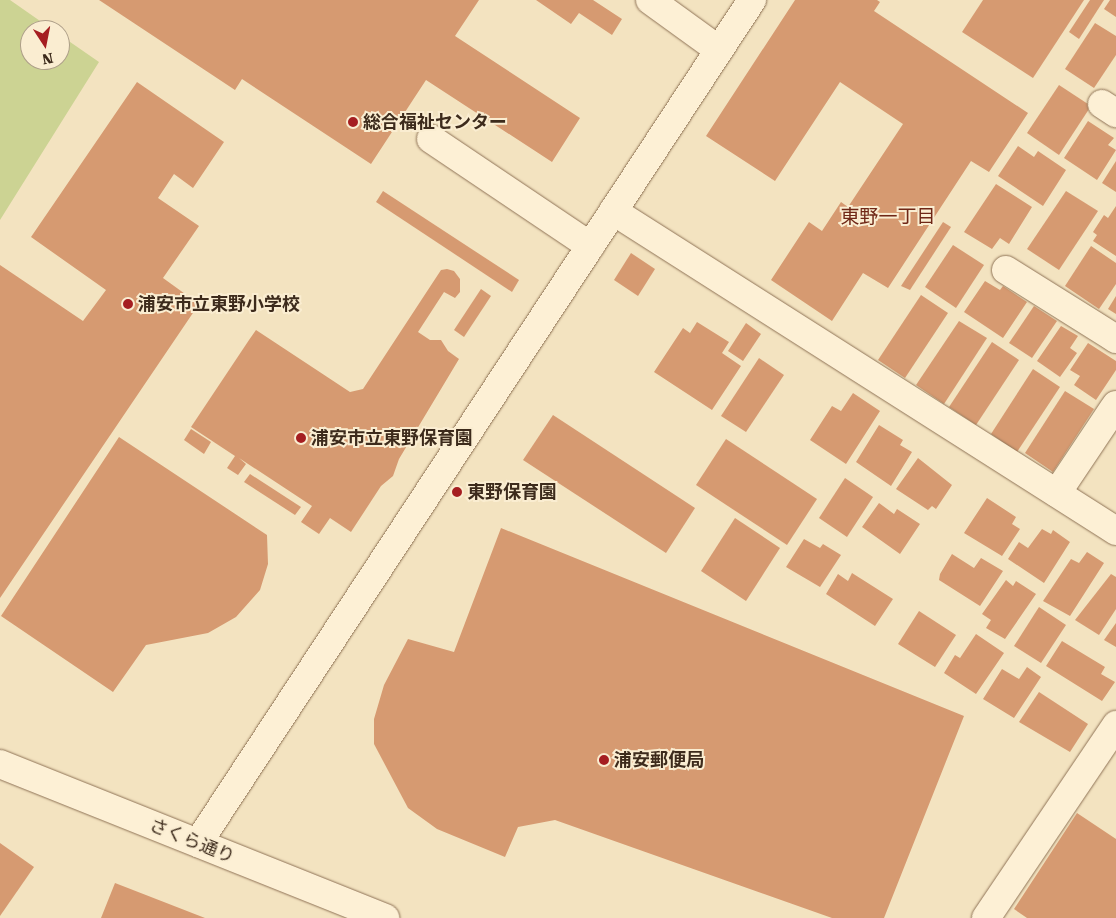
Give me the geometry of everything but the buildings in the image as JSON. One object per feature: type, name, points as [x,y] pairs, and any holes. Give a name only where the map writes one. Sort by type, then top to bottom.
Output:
[{"type":"street","points":[[650,0],[719,50]]},
{"type":"street","points":[[198,843],[752,0]]},
{"type":"street","points":[[431,140],[590,246]]},
{"type":"street","points":[[613,211],[1116,531]]},
{"type":"street","points":[[1006,270],[1116,339]]},
{"type":"street","points":[[1057,493],[1116,405]]},
{"type":"street","points":[[986,918],[1116,725]]},
{"type":"street","name":"さくら通り","points":[[0,764],[384,918]]},
{"type":"green space","points":[[0,0],[10,0],[39,20],[20,20],[20,70],[70,70],[70,42],[99,62],[0,220]]},
{"type":"place","name":"総合福祉センター","points":[[353,122]]},
{"type":"place","name":"浦安市立東野小学校","points":[[128,304]]},
{"type":"place","name":"浦安市立東野保育園","points":[[301,438]]},
{"type":"place","name":"東野保育園","points":[[457,492]]},
{"type":"place","name":"浦安郵便局","points":[[604,760]]},
{"type":"district","name":"東野一丁目","points":[[888,217]]}]
